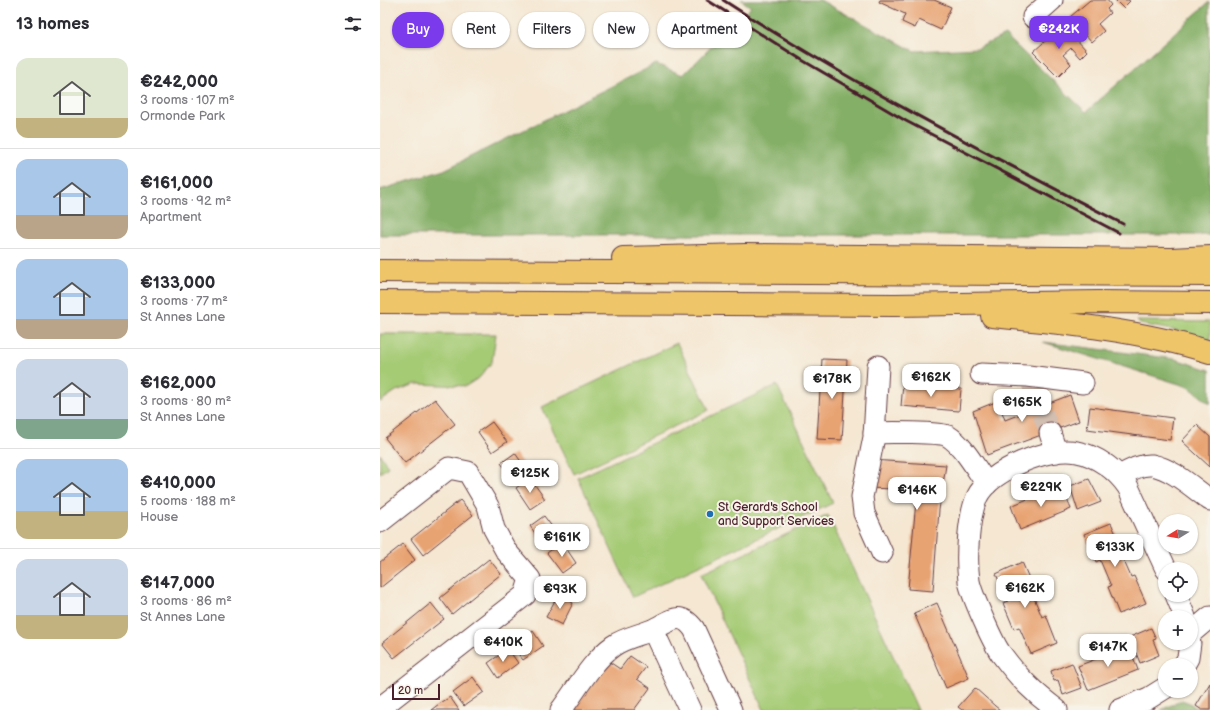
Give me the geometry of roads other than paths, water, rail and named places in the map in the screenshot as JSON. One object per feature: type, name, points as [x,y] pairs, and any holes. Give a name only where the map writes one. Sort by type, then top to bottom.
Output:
[{"type":"highway","points":[[431,272],[577,259],[745,255],[1171,259],[1210,257]]},
{"type":"highway","points":[[380,271],[1210,275]]},
{"type":"highway","points":[[380,302],[895,306],[1098,302],[1210,303]]},
{"type":"highway","points":[[895,306],[1055,322],[1124,332],[1174,342],[1210,352]]},
{"type":"street","points":[[1033,16],[1052,0]]},
{"type":"street","points":[[878,366],[874,433],[862,497],[864,513],[882,553]]},
{"type":"street","points":[[981,374],[1030,380],[1084,383]]},
{"type":"street","points":[[874,433],[884,432],[947,436],[960,448],[987,484]]},
{"type":"street","points":[[1057,710],[1031,690],[1000,654],[969,582],[968,537],[977,497],[987,484],[1008,469],[1040,455],[1053,443],[1100,461],[1120,476],[1142,515],[1163,562]]},
{"type":"street","points":[[1120,476],[1128,470],[1151,465],[1175,474],[1210,500]]},
{"type":"street","points":[[380,522],[449,468],[468,472],[488,506],[494,529],[506,551],[530,580],[525,595],[380,708]]},
{"type":"street","points":[[1198,627],[1210,617]]},
{"type":"street","points":[[561,710],[599,658],[613,645],[653,630],[674,618],[682,618],[689,622],[694,629],[731,710]]},
{"type":"street","points":[[653,630],[690,710]]},
{"type":"street","points":[[1126,709],[1158,692]]},
{"type":"tunnel","points":[[1032,384],[1050,433]]},
{"type":"railway","points":[[707,0],[802,60],[906,121],[1119,233]]},
{"type":"railway","points":[[723,0],[771,31],[870,89],[970,144],[1123,224]]},
{"type":"place","name":"St Gerard's School and Support Services","points":[[710,514]]}]
